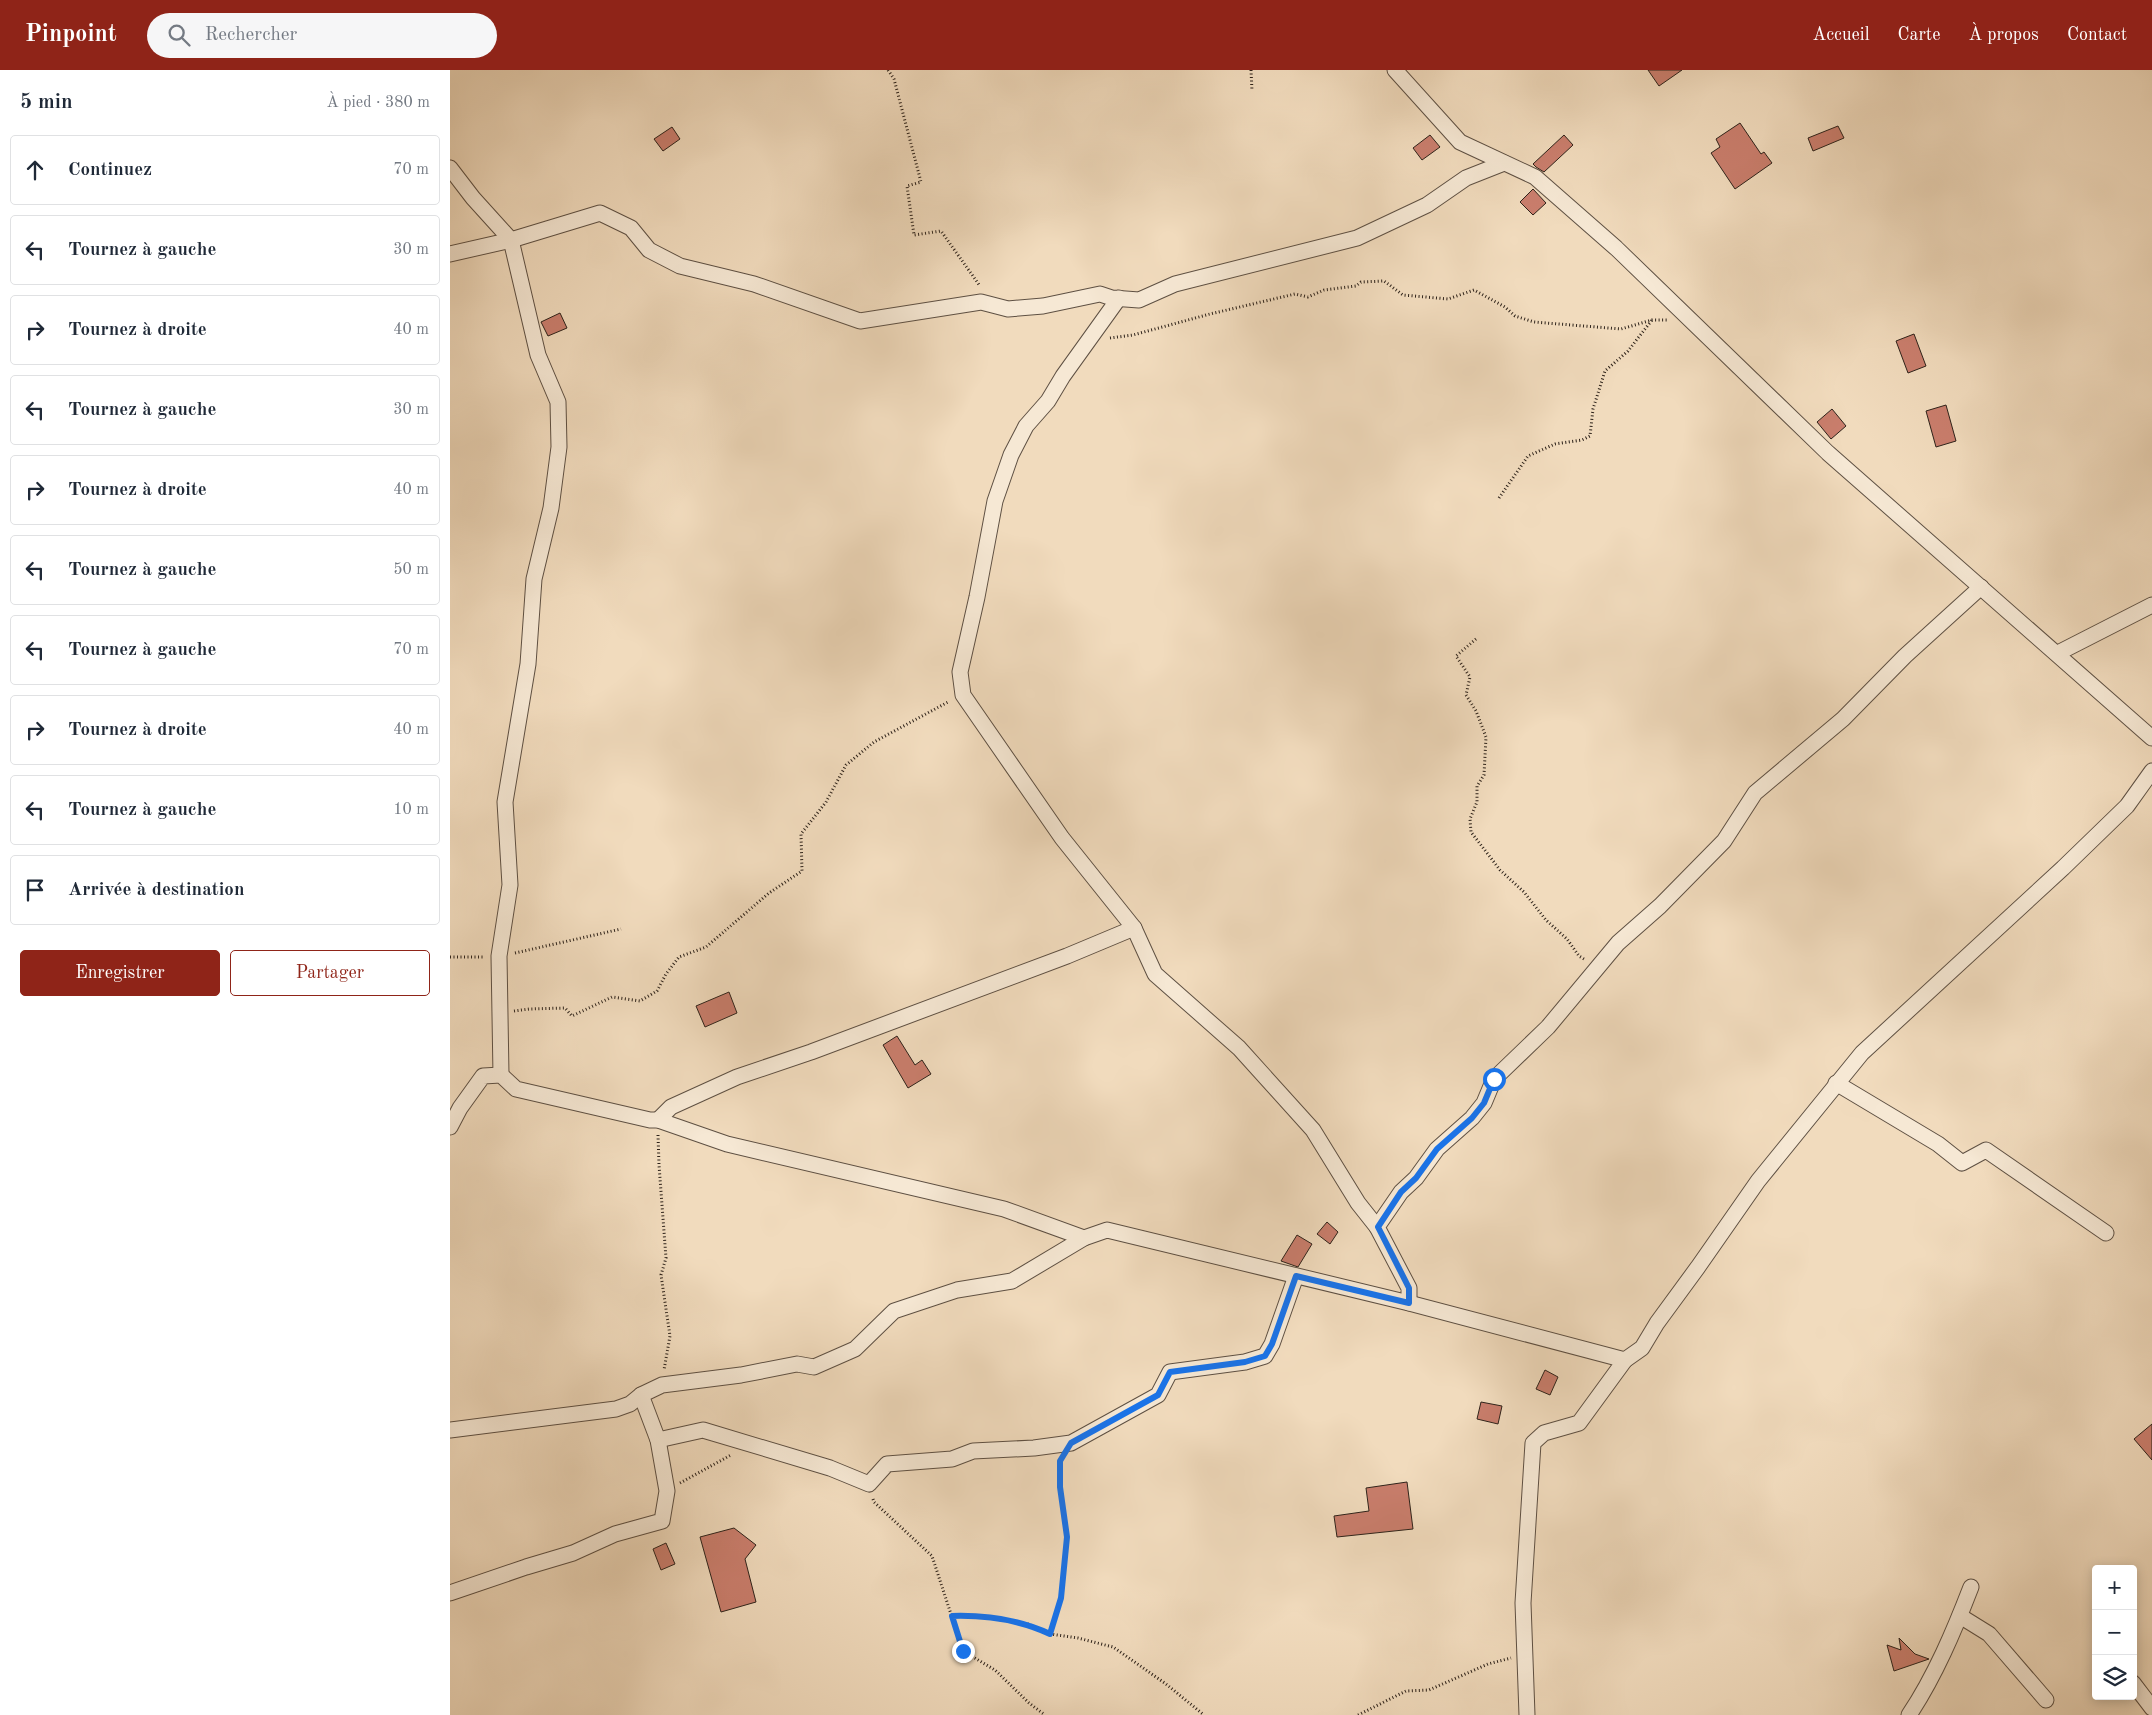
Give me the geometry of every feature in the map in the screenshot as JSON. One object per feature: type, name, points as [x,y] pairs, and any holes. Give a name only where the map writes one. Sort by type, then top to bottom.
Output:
[{"type":"street","points":[[1395,70],[1460,142],[1535,177],[1616,248],[1828,453],[2152,738]]},
{"type":"street","points":[[450,254],[511,240],[600,213],[631,228],[649,250],[680,266],[754,284],[860,321],[981,302],[1008,309],[1043,306],[1100,294],[1139,300],[1175,284],[1357,238],[1427,205],[1466,178],[1504,163]]},
{"type":"street","points":[[450,168],[473,198],[511,240],[538,354],[558,402],[559,447],[551,508],[534,579],[528,664],[505,802],[510,885],[499,956],[501,1075],[516,1089],[650,1120],[658,1120],[727,1144],[1004,1210],[1084,1238]]},
{"type":"street","points":[[1119,298],[1063,376],[1048,401],[1026,426],[1011,455],[994,501],[977,598],[960,672],[963,695],[1062,838],[1134,928],[1156,974],[1239,1048],[1312,1130],[1358,1203],[1378,1227],[1409,1288],[1409,1303]]},
{"type":"street","points":[[1378,1227],[1401,1192],[1416,1178],[1437,1149],[1472,1118],[1484,1103],[1494,1079],[1548,1027],[1618,943],[1660,906],[1724,841],[1755,793],[1843,719],[1905,656],[1981,587]]},
{"type":"street","points":[[2058,654],[2152,605]]},
{"type":"street","points":[[1527,1715],[1523,1603],[1533,1443],[1544,1433],[1579,1423],[1625,1360],[1642,1348],[1657,1323],[1758,1180],[1862,1053],[2127,806],[2152,771]]},
{"type":"street","points":[[658,1120],[672,1107],[737,1077],[821,1048],[1067,956],[1134,928]]},
{"type":"street","points":[[450,1127],[460,1108],[483,1076],[501,1075]]},
{"type":"street","points":[[1836,1083],[1938,1144],[1962,1163],[1986,1150],[2106,1234]]},
{"type":"street","points":[[450,1430],[616,1409],[630,1404],[641,1395],[662,1385],[741,1375],[797,1364],[814,1367],[855,1349],[894,1311],[957,1290],[1012,1281],[1084,1238],[1107,1230],[1409,1303],[1625,1360]]},
{"type":"street","points":[[658,1440],[702,1430],[744,1443],[772,1449],[830,1468],[869,1484],[887,1464],[952,1459],[973,1450],[1034,1448],[1071,1443],[1158,1395],[1170,1372],[1245,1362],[1265,1356],[1272,1344],[1296,1276]]},
{"type":"street","points":[[450,1593],[574,1553],[615,1534],[662,1521],[666,1491],[658,1440],[641,1395]]},
{"type":"street","points":[[1909,1715],[1922,1695],[1960,1616],[1971,1587]]},
{"type":"street","points":[[1960,1616],[1989,1634],[2046,1700]]},
{"type":"street","points":[[2137,1688],[2152,1708]]},
{"type":"path","points":[[888,70],[894,79],[921,182],[907,186],[914,235],[940,231],[993,305]]},
{"type":"path","points":[[1251,70],[1252,90]]},
{"type":"path","points":[[1088,341],[1133,335],[1224,310],[1295,294],[1308,297],[1324,290],[1356,286],[1361,282],[1384,281],[1402,295],[1448,299],[1474,290],[1505,307],[1515,316],[1534,322],[1621,329],[1652,320],[1690,320]]},
{"type":"path","points":[[1499,498],[1528,456],[1555,444],[1582,440],[1590,436],[1593,409],[1605,371],[1628,350],[1652,320]]},
{"type":"path","points":[[1476,638],[1456,656],[1470,677],[1466,695],[1476,711],[1486,737],[1484,775],[1477,786],[1477,802],[1470,819],[1471,832],[1500,870],[1524,892],[1546,920],[1568,939],[1579,956],[1598,967]]},
{"type":"path","points":[[500,1012],[529,1008],[565,1008],[572,1016],[612,997],[640,1001],[657,991],[666,974],[679,957],[706,947],[769,893],[802,871],[801,834],[826,802],[846,765],[874,742],[963,695]]},
{"type":"path","points":[[450,957],[499,956],[621,929]]},
{"type":"path","points":[[658,1120],[659,1165],[666,1258],[661,1275],[670,1336],[662,1385]]},
{"type":"path","points":[[666,1491],[732,1454],[744,1443]]},
{"type":"path","points":[[1050,1634],[1061,1598],[1067,1537],[1060,1487],[1060,1461],[1071,1443]]},
{"type":"path","points":[[869,1484],[874,1502],[932,1556],[963,1651],[995,1670],[1029,1703],[1045,1715]]},
{"type":"path","points":[[952,1616],[976,1616],[1028,1624],[1050,1634],[1078,1638],[1113,1647],[1166,1684],[1204,1715]]},
{"type":"path","points":[[1358,1715],[1406,1691],[1429,1690],[1503,1659],[1524,1656]]},
{"type":"building","points":[[1648,70],[1682,70],[1659,86]]},
{"type":"building","points":[[1740,123],[1761,154],[1764,152],[1772,163],[1735,189],[1711,153],[1720,147],[1716,139]]},
{"type":"building","points":[[1838,126],[1844,138],[1813,151],[1808,138]]},
{"type":"building","points":[[672,127],[680,139],[663,151],[654,139]]},
{"type":"building","points":[[1430,135],[1440,147],[1422,160],[1413,148]]},
{"type":"building","points":[[1564,135],[1573,145],[1544,172],[1536,167],[1533,164]]},
{"type":"building","points":[[1533,189],[1546,203],[1533,215],[1520,202]]},
{"type":"building","points":[[560,313],[567,328],[548,336],[541,322]]},
{"type":"building","points":[[1914,334],[1926,366],[1908,373],[1896,341]]},
{"type":"building","points":[[1946,405],[1956,441],[1936,447],[1926,411]]},
{"type":"building","points":[[1832,409],[1846,426],[1831,439],[1817,422]]},
{"type":"building","points":[[729,992],[737,1013],[705,1027],[696,1006]]},
{"type":"building","points":[[897,1036],[915,1065],[922,1060],[931,1074],[908,1088],[883,1045]]},
{"type":"building","points":[[1327,1222],[1338,1232],[1330,1244],[1317,1234]]},
{"type":"building","points":[[1297,1235],[1312,1244],[1298,1267],[1281,1261]]},
{"type":"building","points":[[1545,1370],[1558,1377],[1550,1395],[1536,1389]]},
{"type":"building","points":[[1481,1402],[1502,1406],[1498,1424],[1477,1419]]},
{"type":"building","points":[[2152,1424],[2152,1460],[2134,1439]]},
{"type":"building","points":[[1407,1482],[1413,1529],[1337,1537],[1334,1516],[1369,1511],[1366,1488]]},
{"type":"building","points":[[734,1528],[756,1545],[745,1559],[756,1602],[721,1612],[700,1537]]},
{"type":"building","points":[[666,1543],[675,1564],[661,1570],[653,1549]]},
{"type":"building","points":[[1899,1638],[1915,1654],[1929,1659],[1894,1671],[1887,1645],[1901,1650]]},
{"type":"route","points":[[963,1651],[952,1616],[976,1616],[1028,1624],[1050,1634],[1061,1598],[1067,1537],[1060,1487],[1060,1461],[1071,1443],[1158,1395],[1170,1372],[1245,1362],[1265,1356],[1272,1344],[1296,1276],[1409,1303],[1409,1288],[1381,1237],[1378,1227],[1401,1192],[1416,1178],[1437,1149],[1472,1118],[1484,1103],[1494,1079]]}]
